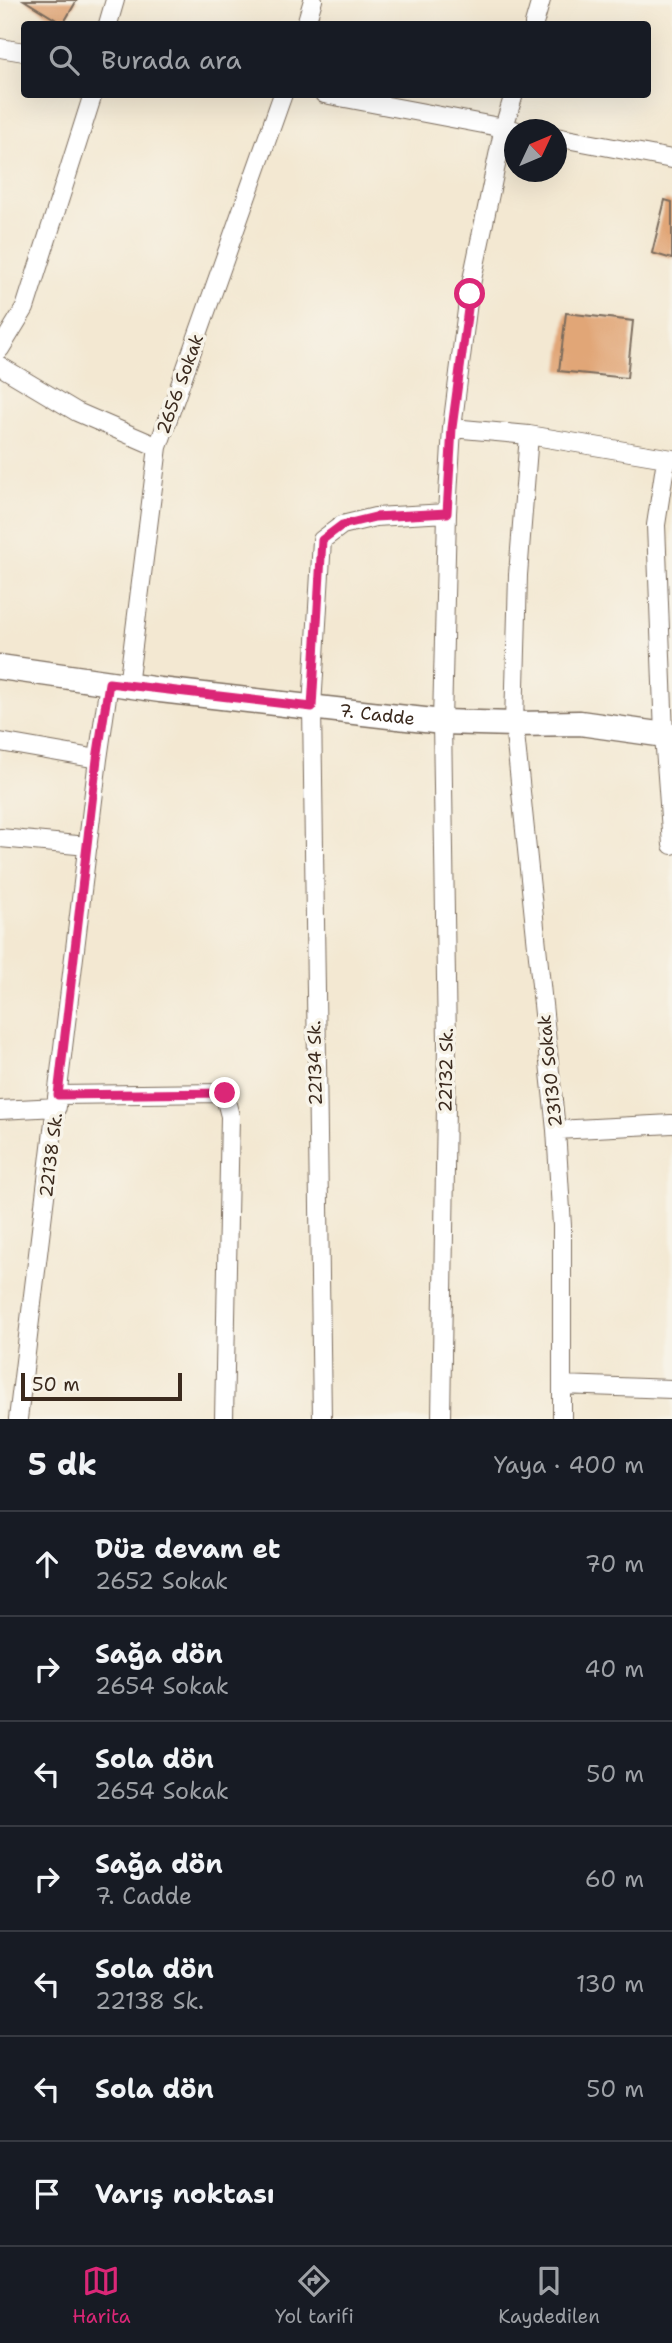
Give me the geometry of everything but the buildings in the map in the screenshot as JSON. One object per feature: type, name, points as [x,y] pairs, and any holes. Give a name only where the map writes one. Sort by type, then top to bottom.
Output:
[{"type":"street","points":[[109,21],[115,0]]},
{"type":"street","points":[[307,21],[313,0]]},
{"type":"street","points":[[535,21],[541,0]]},
{"type":"street","points":[[0,48],[21,52]]},
{"type":"street","points":[[0,349],[25,308],[92,98]]},
{"type":"street","name":"2656 Sokak","points":[[119,684],[158,446],[282,98]]},
{"type":"street","points":[[346,98],[504,127]]},
{"type":"street","name":"22132 Sk.","points":[[511,119],[514,98]]},
{"type":"street","points":[[567,139],[672,159]]},
{"type":"street","name":"22132 Sk.","points":[[441,1419],[447,1043],[442,722],[447,513],[452,428],[470,294],[504,153]]},
{"type":"street","points":[[0,366],[78,412],[158,446]]},
{"type":"street","points":[[452,428],[529,435],[669,459],[664,526],[672,845]]},
{"type":"street","name":"23130 Sokak","points":[[529,435],[518,575],[514,724],[556,1130],[562,1226],[562,1419]]},
{"type":"street","name":"22134 Sk.","points":[[321,1419],[312,707],[322,540],[342,525],[375,517],[447,513]]},
{"type":"street","name":"7. Cadde","points":[[0,667],[119,684],[442,722],[580,723],[668,736]]},
{"type":"street","name":"22138 Sk.","points":[[18,1419],[97,759],[119,684]]},
{"type":"street","points":[[0,742],[97,759]]},
{"type":"street","points":[[0,838],[88,846]]},
{"type":"street","points":[[0,1110],[58,1101],[225,1093],[230,1116],[224,1419]]},
{"type":"street","points":[[556,1130],[672,1124]]},
{"type":"street","points":[[562,1385],[672,1390]]},
{"type":"route","points":[[225,1093],[58,1095],[97,759],[109,683],[312,707],[322,540],[342,525],[375,517],[447,513],[452,428],[470,294]]}]
